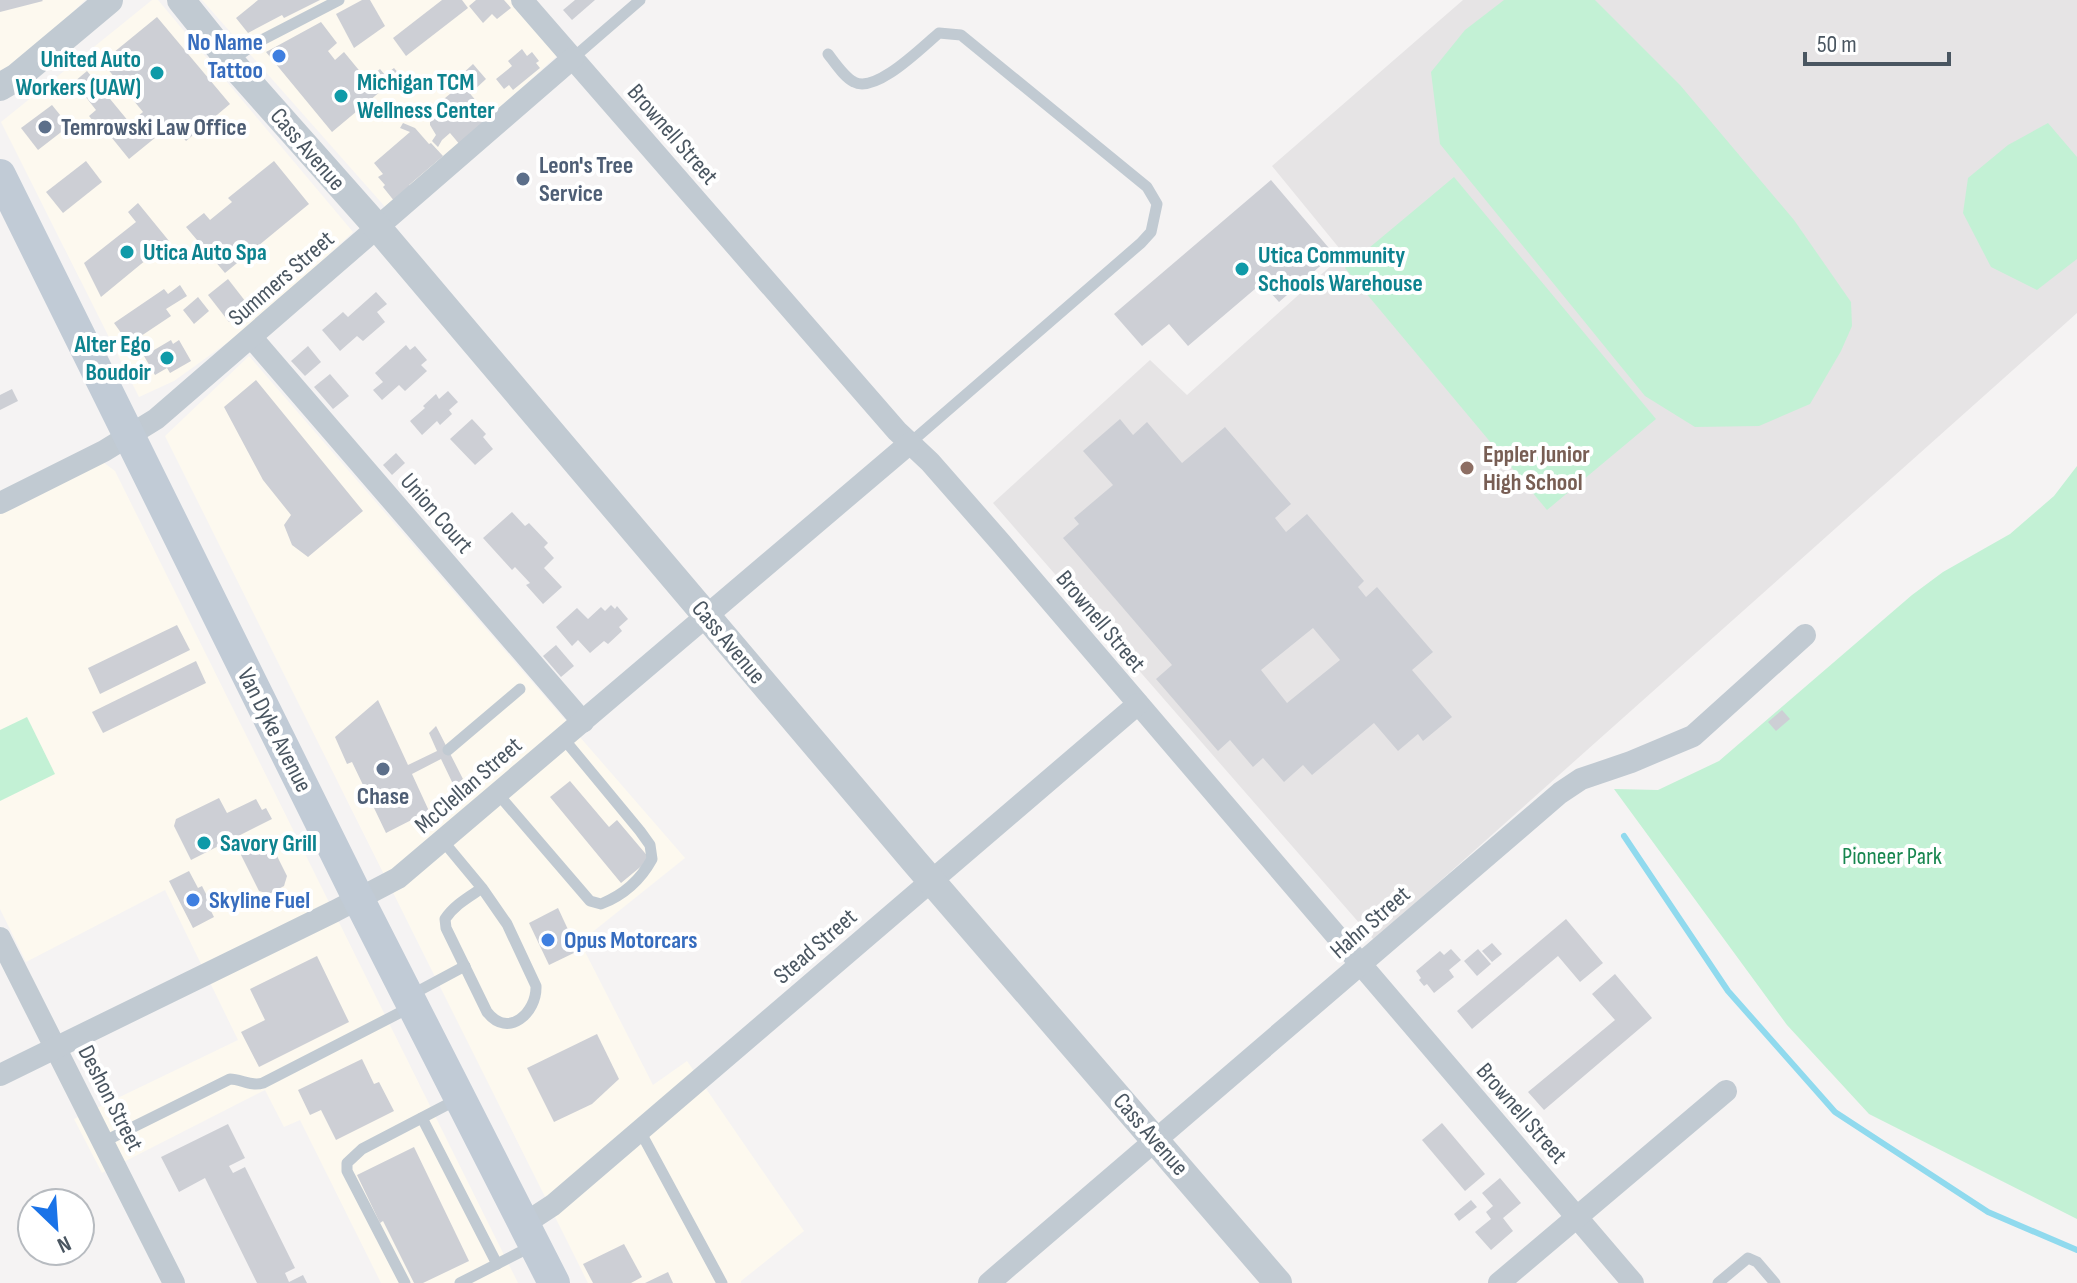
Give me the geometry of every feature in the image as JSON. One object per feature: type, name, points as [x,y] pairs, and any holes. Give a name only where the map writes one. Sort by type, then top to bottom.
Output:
[{"type":"main road","name":"Van Dyke Avenue","points":[[0,175],[359,900],[529,1235],[548,1279]]},
{"type":"street","points":[[0,87],[109,0]]},
{"type":"street","name":"Cass Avenue","points":[[181,0],[1278,1283]]},
{"type":"street","name":"Brownell Street","points":[[522,0],[910,443],[986,525],[1633,1283]]},
{"type":"street","name":"Summers Street","points":[[0,503],[128,436],[177,403],[573,58]]},
{"type":"street","name":"Union Court","points":[[252,338],[583,722]]},
{"type":"street","name":"McClellan Street","points":[[0,1075],[359,900],[398,878],[910,443]]},
{"type":"street","name":"Hahn Street","points":[[989,1283],[1560,793],[1581,779],[1693,736],[1805,635]]},
{"type":"street","name":"Stead Street","points":[[529,1235],[553,1205],[1138,704]]},
{"type":"street","name":"Deshon Street","points":[[0,938],[174,1283]]},
{"type":"street","points":[[1499,1283],[1726,1091]]},
{"type":"lane","points":[[230,61],[256,43],[339,0]]},
{"type":"lane","points":[[573,58],[640,0]]},
{"type":"lane","points":[[828,54],[855,83],[866,85],[879,80],[939,33],[961,35],[1147,187],[1157,204],[1151,232],[1141,243],[910,443]]},
{"type":"lane","points":[[448,750],[520,689]]},
{"type":"lane","points":[[498,794],[590,901],[601,904],[627,891],[652,859],[650,845],[563,738]]},
{"type":"lane","points":[[443,841],[482,888],[507,924],[536,986],[532,1008],[523,1017],[501,1024],[487,1012],[446,928],[445,919],[455,906],[482,888]]},
{"type":"lane","points":[[103,1142],[230,1079],[257,1085],[263,1083],[411,1001],[465,966]]},
{"type":"lane","points":[[405,1283],[347,1171],[347,1163],[362,1149],[460,1098]]},
{"type":"lane","points":[[422,1118],[497,1264]]},
{"type":"lane","points":[[640,1131],[722,1283]]},
{"type":"lane","points":[[460,1283],[497,1264],[529,1235]]},
{"type":"lane","points":[[1718,1283],[1748,1258],[1757,1262],[1775,1283]]},
{"type":"shaded area","points":[[0,0],[85,0],[30,55],[0,72]]},
{"type":"shaded area","points":[[152,0],[158,0],[353,232],[256,322],[174,381],[139,397],[1,122]]},
{"type":"shaded area","points":[[202,0],[512,0],[560,53],[387,209]]},
{"type":"shaded area","name":"Eppler Junior High School","points":[[1463,0],[2077,0],[2077,313],[1374,940],[993,503],[1150,360],[1187,395],[1344,254],[1272,166]]},
{"type":"shaded area","points":[[249,356],[685,858],[580,942],[653,1085],[687,1061],[804,1231],[741,1283],[588,1283],[165,436]]},
{"type":"shaded area","points":[[91,453],[115,471],[518,1283],[381,1283],[300,1120],[284,1127],[265,1090],[102,1173],[74,1119],[238,1040],[165,890],[26,962],[0,909],[0,501]]},
{"type":"green space","points":[[1504,0],[1595,0],[1680,85],[1794,220],[1851,302],[1852,326],[1810,404],[1759,426],[1695,427],[1645,396],[1440,144],[1431,72],[1465,30]]},
{"type":"green space","points":[[2048,123],[2077,157],[2077,259],[2037,290],[1991,267],[1963,213],[1968,178],[2008,145]]},
{"type":"green space","points":[[1454,177],[1656,419],[1547,510],[1345,268]]},
{"type":"green space","name":"Pioneer Park","points":[[2077,466],[2077,1219],[1869,1114],[1787,1025],[1614,789],[1658,790],[1719,761],[1912,595],[1943,572],[2010,534],[2054,496]]},
{"type":"green space","points":[[27,717],[55,774],[0,801],[0,730]]},
{"type":"building","points":[[0,0],[42,0],[43,1],[0,12]]},
{"type":"building","points":[[258,0],[320,0],[248,33],[236,18]]},
{"type":"building","points":[[362,0],[370,0],[385,26],[354,48],[336,14]]},
{"type":"building","points":[[442,0],[462,0],[468,8],[406,56],[393,38]]},
{"type":"building","points":[[476,0],[504,0],[511,8],[497,19],[492,14],[483,23],[469,6]]},
{"type":"building","points":[[575,0],[595,0],[572,20],[563,10]]},
{"type":"building","points":[[157,17],[230,104],[186,141],[172,124],[129,159],[112,138],[143,112],[102,62]]},
{"type":"building","points":[[321,22],[337,43],[328,51],[335,60],[344,52],[367,80],[380,69],[385,75],[394,68],[400,75],[332,132],[266,52]]},
{"type":"building","points":[[522,49],[527,56],[532,52],[540,68],[513,90],[509,85],[504,89],[496,79],[512,66],[508,61]]},
{"type":"building","points":[[473,64],[486,79],[472,92],[459,77]]},
{"type":"building","points":[[87,71],[129,122],[108,139],[89,116],[96,110],[74,82]]},
{"type":"building","points":[[462,84],[492,120],[461,146],[450,133],[438,147],[432,141],[436,135],[430,122],[443,111],[439,103]]},
{"type":"building","name":"Temrowski Law Office","points":[[52,105],[69,126],[38,150],[21,128]]},
{"type":"building","points":[[403,123],[415,128],[443,156],[409,185],[412,188],[395,202],[383,187],[385,185],[378,177],[383,174],[374,163],[410,132],[400,128]]},
{"type":"building","points":[[86,161],[102,182],[63,213],[46,192]]},
{"type":"building","points":[[274,161],[309,204],[225,273],[186,227],[204,213],[210,220],[232,202],[228,198]]},
{"type":"building","name":"Utica Community Schools Warehouse","points":[[1271,180],[1334,254],[1279,302],[1262,283],[1188,346],[1169,324],[1142,346],[1114,314]]},
{"type":"building","name":"Utica Auto Spa","points":[[138,203],[169,241],[101,297],[84,263],[136,222],[128,212]]},
{"type":"building","points":[[228,279],[249,306],[229,322],[208,295]]},
{"type":"building","points":[[180,285],[187,296],[166,309],[171,316],[129,344],[114,323],[164,289],[168,294]]},
{"type":"building","points":[[376,292],[387,304],[377,312],[385,322],[363,341],[357,336],[340,351],[322,330],[343,312],[348,317]]},
{"type":"building","points":[[198,297],[209,311],[194,324],[183,310]]},
{"type":"building","name":"Alter Ego Boudoir","points":[[171,340],[173,344],[179,340],[191,361],[170,373],[167,368],[155,375],[144,356]]},
{"type":"building","points":[[406,345],[410,350],[415,346],[427,360],[421,365],[427,371],[405,391],[399,385],[382,400],[373,390],[383,382],[375,373]]},
{"type":"building","points":[[308,346],[321,362],[305,376],[291,361]]},
{"type":"building","points":[[330,374],[349,396],[333,409],[314,387]]},
{"type":"building","points":[[256,380],[363,511],[308,557],[292,545],[284,525],[291,515],[263,480],[224,407]]},
{"type":"building","points":[[12,389],[18,401],[0,410],[0,395]]},
{"type":"building","points":[[448,391],[458,402],[449,410],[452,414],[440,425],[437,421],[422,435],[410,421],[436,394],[439,399]]},
{"type":"building","points":[[472,419],[486,434],[483,437],[493,449],[475,465],[450,439]]},
{"type":"building","points":[[1120,419],[1133,435],[1147,422],[1182,463],[1225,427],[1291,504],[1275,518],[1286,532],[1307,514],[1364,581],[1358,587],[1366,597],[1377,587],[1433,652],[1412,670],[1452,717],[1423,741],[1418,734],[1398,751],[1374,723],[1312,775],[1303,765],[1284,782],[1263,758],[1253,767],[1230,740],[1218,751],[1156,679],[1172,665],[1063,538],[1079,524],[1074,518],[1113,485],[1083,451]],"holes":[[[1313,628],[1340,660],[1287,703],[1261,670]]]},
{"type":"building","points":[[396,453],[405,463],[392,475],[383,465]]},
{"type":"building","points":[[512,512],[525,526],[529,523],[548,543],[544,547],[554,558],[544,568],[562,587],[543,604],[526,585],[530,583],[515,567],[512,570],[483,538]]},
{"type":"building","points":[[611,605],[615,609],[617,606],[628,619],[619,627],[622,631],[608,644],[604,641],[590,653],[578,640],[572,646],[556,627],[577,608],[588,619],[601,607],[605,611]]},
{"type":"building","points":[[177,625],[190,650],[100,694],[88,668]]},
{"type":"building","points":[[556,645],[574,666],[561,677],[543,656]]},
{"type":"building","points":[[196,661],[206,683],[103,733],[92,712]]},
{"type":"building","name":"Chase","points":[[378,700],[408,765],[437,751],[429,733],[436,726],[463,779],[454,786],[441,759],[412,774],[429,811],[386,833],[352,762],[347,764],[335,737]]},
{"type":"building","points":[[1782,710],[1790,719],[1776,731],[1768,722]]},
{"type":"building","points":[[570,781],[609,827],[617,820],[650,859],[621,883],[550,797]]},
{"type":"building","name":"Savory Grill","points":[[219,798],[227,813],[256,799],[272,819],[191,860],[174,826],[176,819]]},
{"type":"building","points":[[260,838],[269,840],[287,876],[284,886],[269,894],[259,891],[241,855],[244,845]]},
{"type":"building","points":[[189,871],[198,888],[202,886],[214,917],[193,928],[169,881]]},
{"type":"building","points":[[558,908],[578,951],[549,965],[529,923]]},
{"type":"building","points":[[1566,919],[1603,963],[1580,982],[1558,956],[1472,1029],[1457,1011]]},
{"type":"building","points":[[1492,943],[1502,954],[1492,962],[1482,951]]},
{"type":"building","points":[[1451,949],[1461,960],[1449,970],[1454,977],[1434,993],[1419,980],[1421,978],[1416,971],[1440,951],[1444,955]]},
{"type":"building","points":[[1478,949],[1491,964],[1477,976],[1464,961]]},
{"type":"building","points":[[317,956],[349,1022],[259,1067],[241,1032],[265,1020],[250,989]]},
{"type":"building","points":[[1615,974],[1652,1018],[1544,1110],[1528,1092],[1615,1020],[1592,994]]},
{"type":"building","points":[[597,1034],[619,1079],[592,1104],[554,1122],[527,1068]]},
{"type":"building","points":[[362,1059],[374,1084],[379,1082],[394,1111],[336,1140],[321,1110],[310,1115],[298,1090]]},
{"type":"building","points":[[1442,1123],[1485,1174],[1465,1191],[1422,1140]]},
{"type":"building","points":[[228,1124],[245,1158],[229,1166],[233,1173],[245,1167],[295,1268],[285,1273],[289,1282],[303,1275],[307,1283],[257,1283],[205,1178],[179,1192],[161,1157]]},
{"type":"building","points":[[414,1147],[469,1261],[423,1283],[414,1283],[357,1175]]},
{"type":"building","points":[[1500,1178],[1521,1203],[1503,1218],[1513,1231],[1491,1250],[1475,1232],[1491,1219],[1486,1212],[1493,1206],[1482,1193]]},
{"type":"building","points":[[1471,1200],[1477,1207],[1459,1221],[1454,1214]]},
{"type":"building","points":[[624,1244],[642,1277],[631,1283],[593,1283],[583,1264]]},
{"type":"building","points":[[668,1272],[673,1283],[645,1283]]},
{"type":"waterway","points":[[1624,836],[1728,991],[1835,1112],[1988,1212],[2077,1250]]},
{"type":"place","name":"No Name Tattoo","points":[[279,56]]},
{"type":"place","name":"United Auto Workers (UAW)","points":[[157,73]]},
{"type":"place","name":"Michigan TCM Wellness Center","points":[[341,96]]},
{"type":"place","name":"Temrowski Law Office","points":[[45,127]]},
{"type":"place","name":"Leon's Tree Service","points":[[523,179]]},
{"type":"place","name":"Utica Auto Spa","points":[[127,252]]},
{"type":"place","name":"Utica Community Schools Warehouse","points":[[1242,269]]},
{"type":"place","name":"Alter Ego Boudoir","points":[[167,358]]},
{"type":"place","name":"Eppler Junior High School","points":[[1467,468]]},
{"type":"place","name":"Chase","points":[[383,769]]},
{"type":"place","name":"Savory Grill","points":[[204,843]]},
{"type":"place","name":"Skyline Fuel","points":[[193,900]]},
{"type":"place","name":"Opus Motorcars","points":[[548,940]]}]
